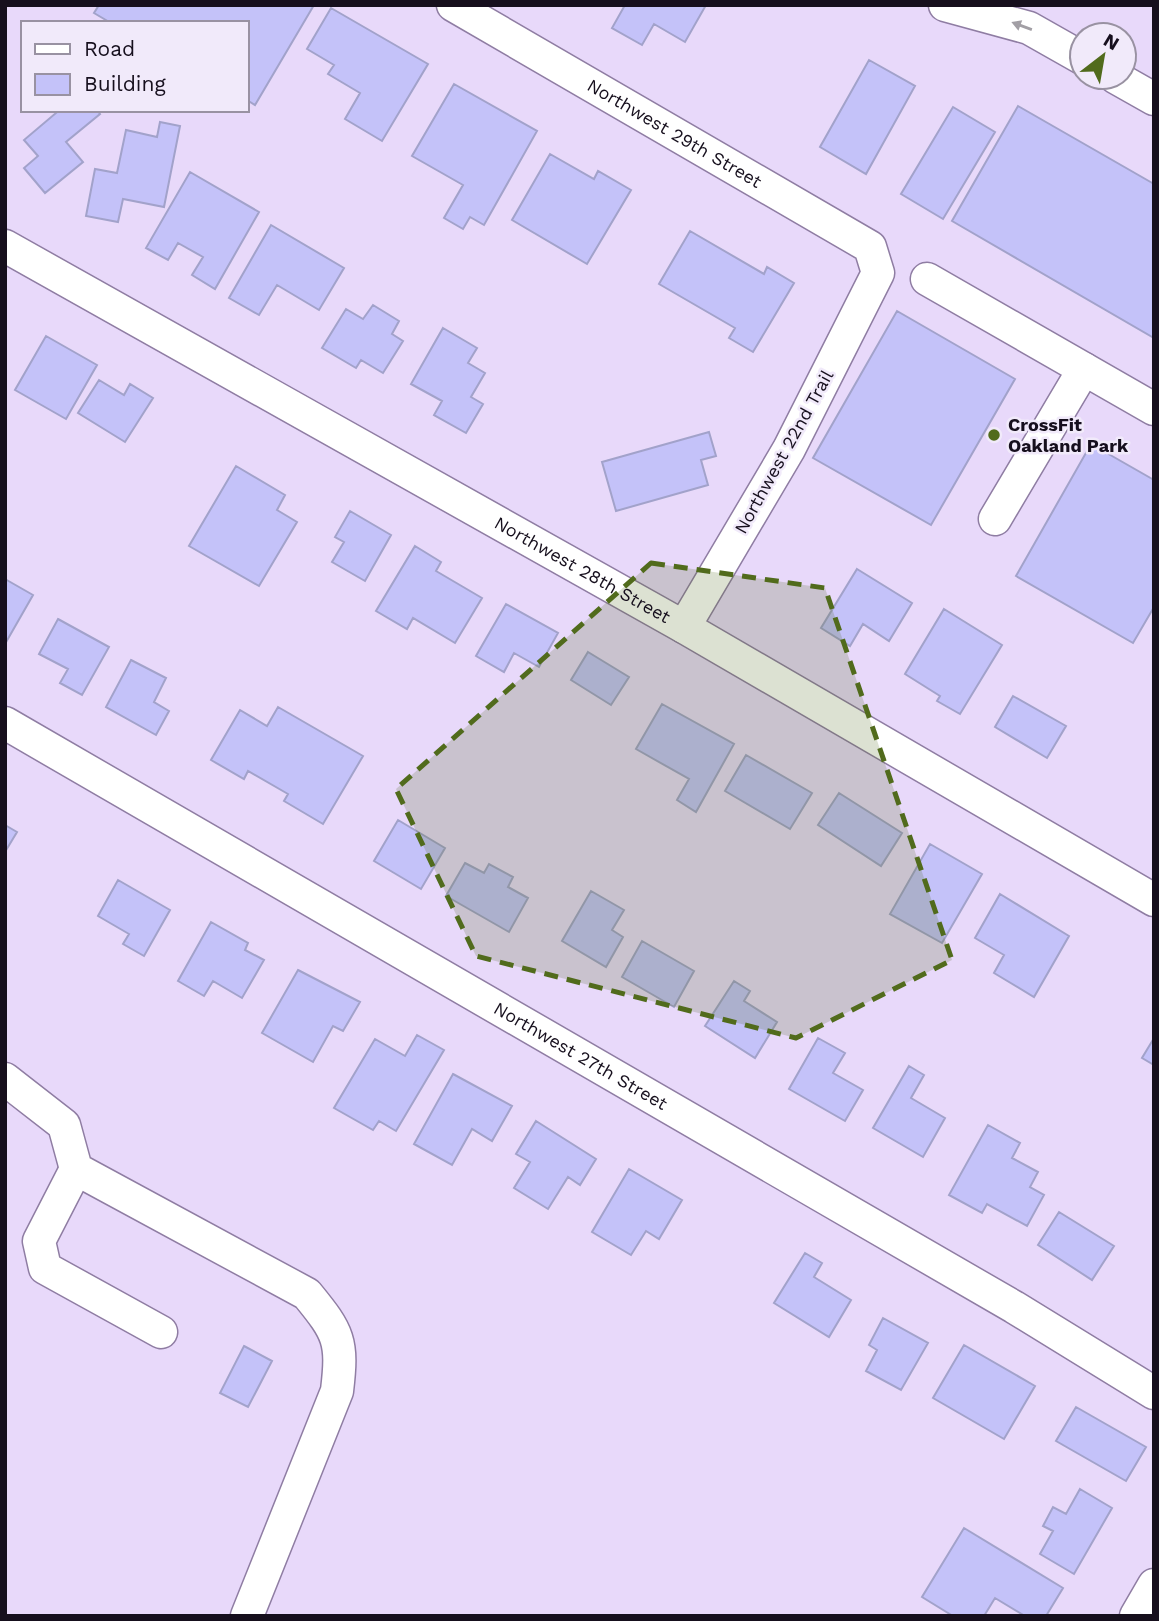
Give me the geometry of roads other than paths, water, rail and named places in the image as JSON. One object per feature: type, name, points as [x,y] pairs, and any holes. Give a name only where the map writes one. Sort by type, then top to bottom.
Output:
[{"type":"street","name":"Northwest 29th Street","points":[[453,5],[870,247],[878,273]]},
{"type":"street","points":[[946,5],[1029,28],[1068,50]]},
{"type":"street","points":[[1138,90],[1154,99]]},
{"type":"street","name":"Northwest 28th Street","points":[[5,246],[684,627],[1154,900]]},
{"type":"street","name":"Northwest 22nd Trail","points":[[684,627],[789,449],[878,273]]},
{"type":"street","points":[[927,279],[1154,409]]},
{"type":"street","points":[[995,519],[1084,369]]},
{"type":"street","name":"Northwest 27th Street","points":[[5,723],[1002,1300],[1154,1393]]},
{"type":"street","points":[[5,1079],[64,1125],[76,1169],[39,1241],[46,1268],[162,1332]]},
{"type":"street","points":[[76,1169],[307,1294],[333,1326],[341,1355],[337,1391],[247,1616]]},
{"type":"street","points":[[1136,1616],[1154,1585]]},
{"type":"place","name":"CrossFit Oakland Park","points":[[994,435]]}]
